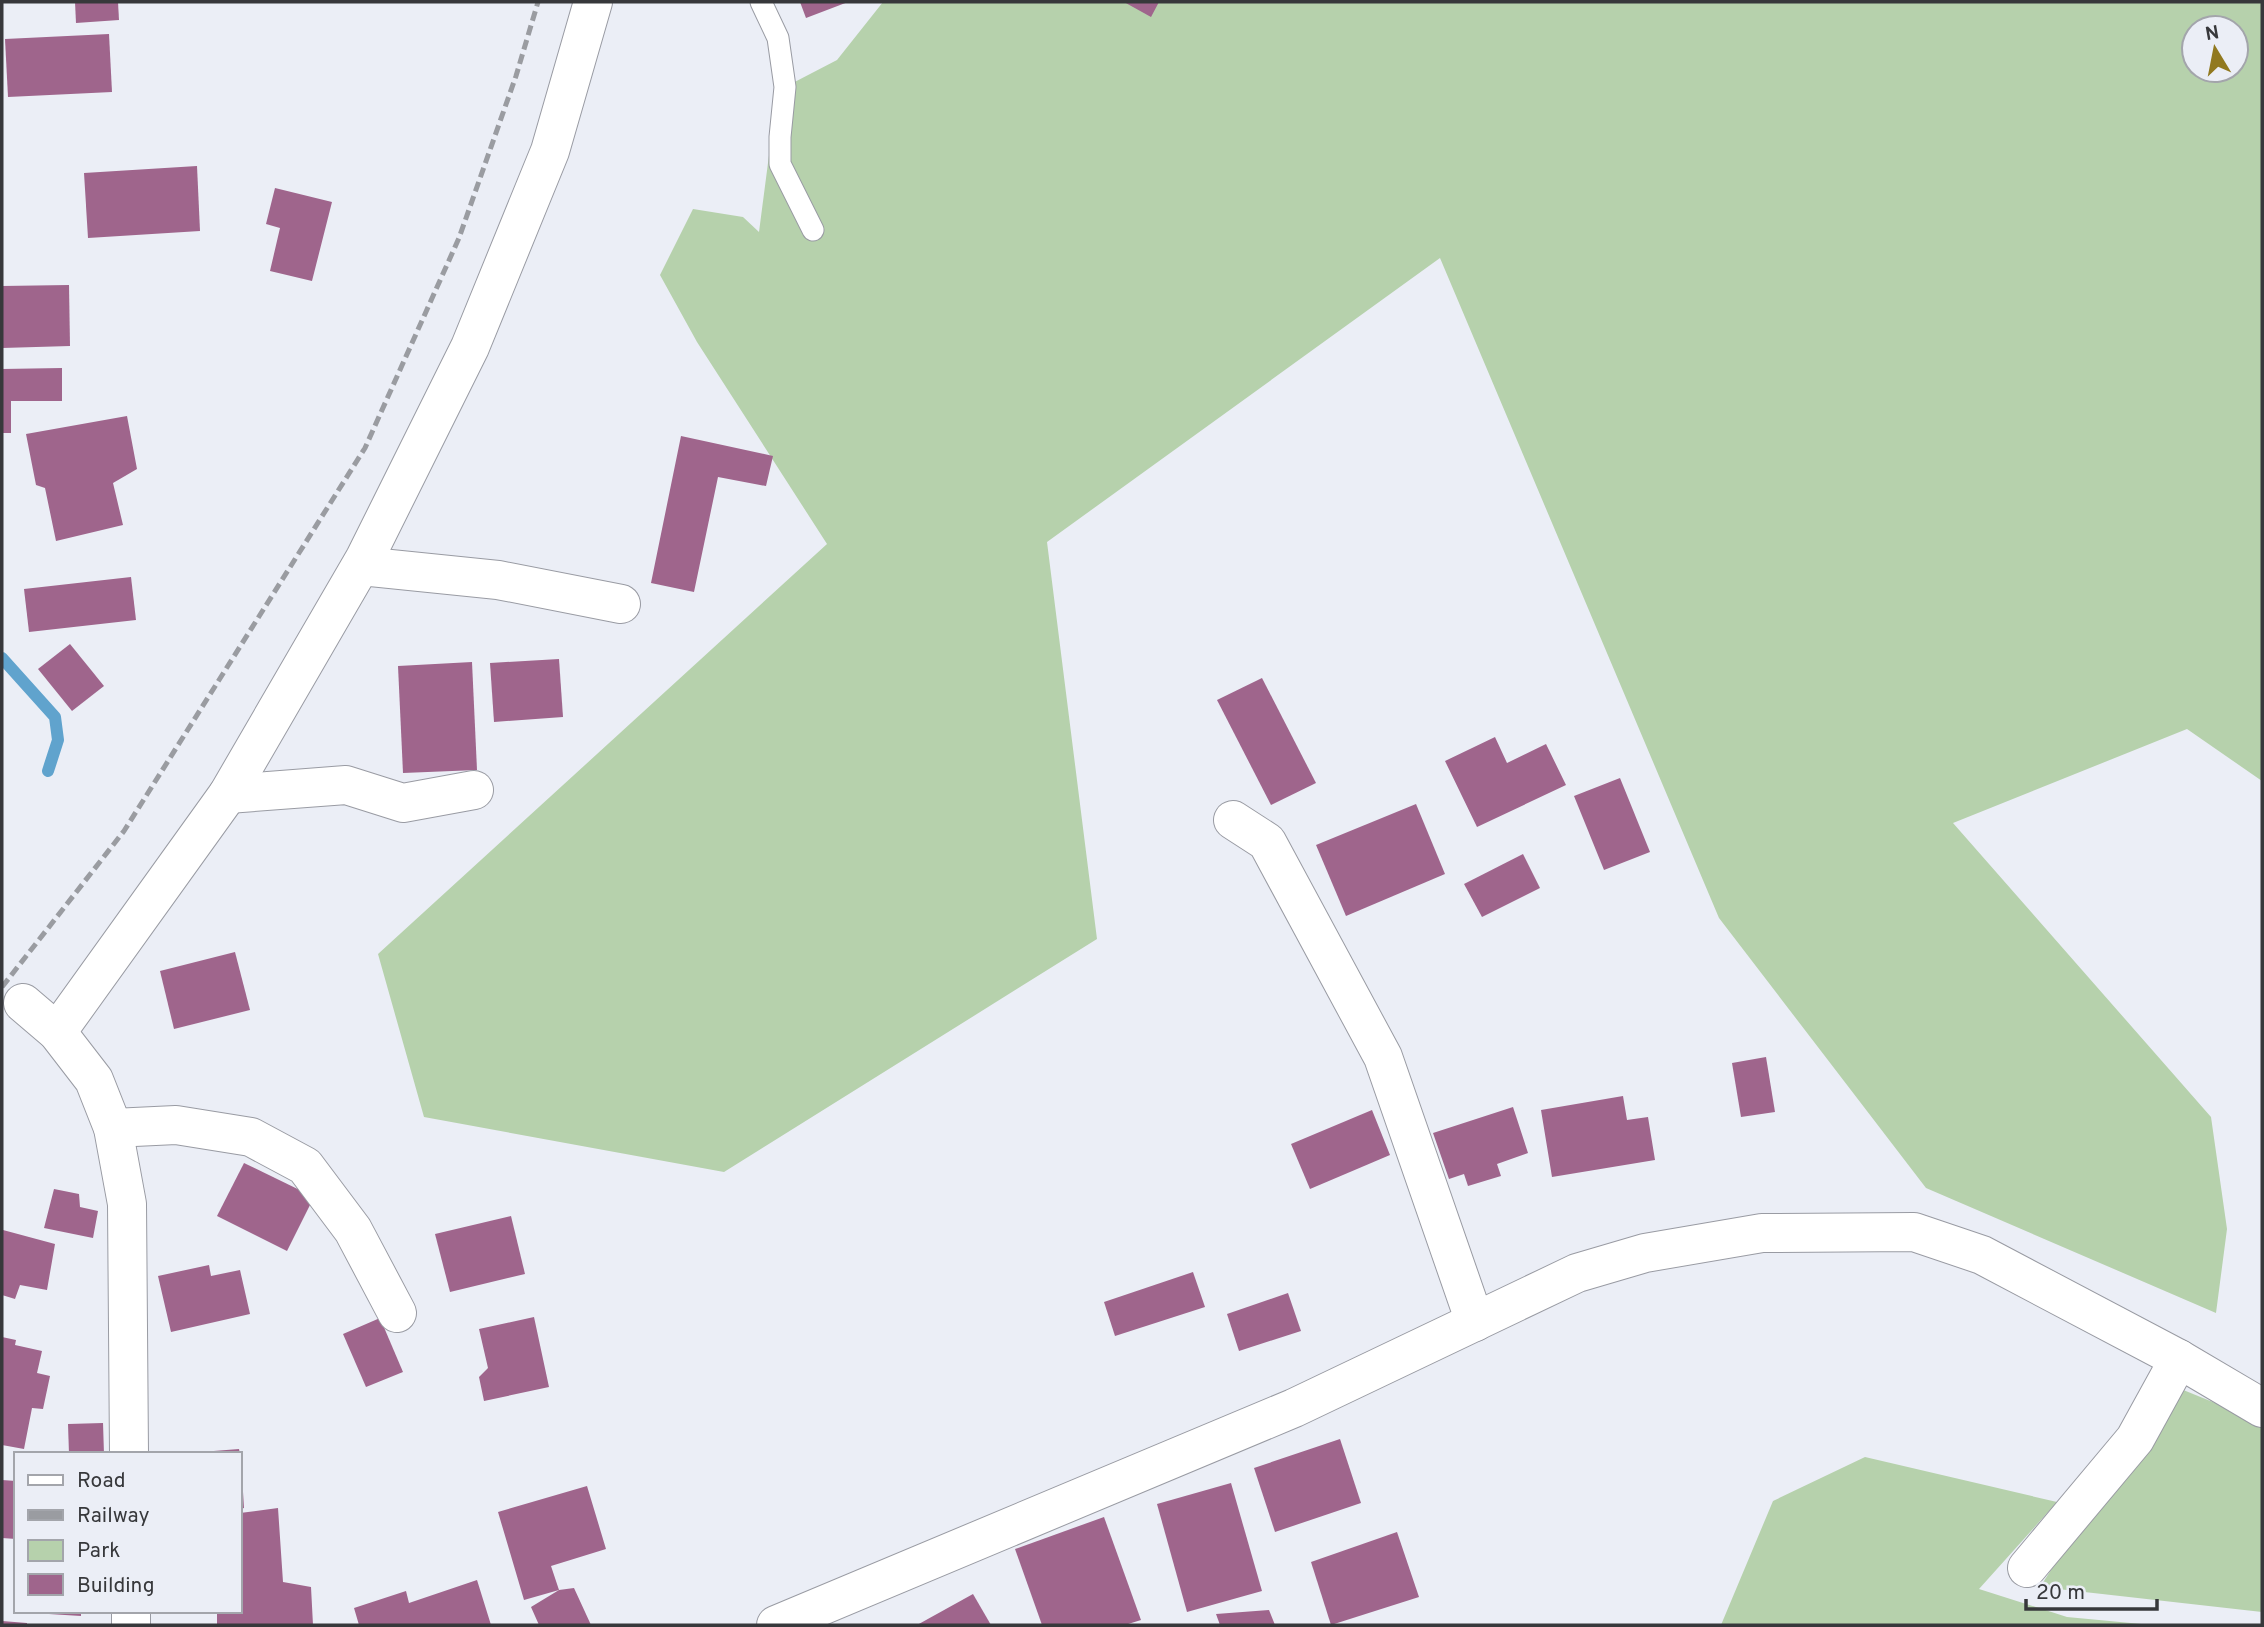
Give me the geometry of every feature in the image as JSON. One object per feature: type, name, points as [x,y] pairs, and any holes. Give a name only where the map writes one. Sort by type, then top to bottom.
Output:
[{"type":"street","points":[[57,1032],[228,794],[361,566],[470,347],[550,151],[593,2]]},
{"type":"street","points":[[361,566],[498,580],[621,604]]},
{"type":"street","points":[[228,794],[346,785],[403,803],[474,790]]},
{"type":"street","points":[[1233,820],[1267,842],[1383,1057],[1475,1322]]},
{"type":"street","points":[[23,1003],[57,1032],[94,1080],[113,1128],[127,1204],[129,1452]]},
{"type":"street","points":[[113,1128],[176,1125],[251,1138],[305,1166],[353,1230],[397,1313]]},
{"type":"street","points":[[779,1625],[1294,1408],[1577,1273],[1645,1252],[1762,1233],[1914,1232],[1982,1255],[2179,1359],[2262,1408]]},
{"type":"street","points":[[2026,1568],[2135,1439],[2179,1359]]},
{"type":"lane","points":[[761,2],[778,38],[785,87],[780,163],[813,230]]},
{"type":"green space","points":[[883,2],[2262,2],[2262,781],[2187,729],[1953,823],[2211,1117],[2227,1229],[2216,1313],[1926,1188],[1719,918],[1440,258],[1047,542],[1097,939],[724,1172],[424,1117],[378,954],[827,544],[697,342],[660,275],[693,209],[743,217],[759,232],[778,86],[785,87],[837,60]]},
{"type":"green space","points":[[2171,1385],[2262,1422],[2262,1612],[2040,1587]]},
{"type":"green space","points":[[1865,1457],[2057,1502],[1979,1589],[2067,1617],[2152,1625],[1721,1625],[1773,1501]]},
{"type":"building","points":[[75,2],[118,2],[119,20],[76,23]]},
{"type":"building","points":[[800,2],[848,2],[806,18]]},
{"type":"building","points":[[1124,2],[1159,2],[1151,17]]},
{"type":"building","points":[[109,34],[112,92],[8,97],[5,39]]},
{"type":"building","points":[[197,166],[200,231],[88,238],[84,173]]},
{"type":"building","points":[[275,188],[332,202],[312,281],[270,271],[280,228],[266,224]]},
{"type":"building","points":[[69,285],[70,346],[2,348],[2,286]]},
{"type":"building","points":[[62,368],[62,401],[11,401],[11,433],[2,433],[2,369]]},
{"type":"building","points":[[127,416],[137,469],[113,483],[123,525],[56,541],[45,488],[36,485],[26,434]]},
{"type":"building","points":[[681,436],[773,456],[766,486],[718,477],[694,592],[651,583]]},
{"type":"building","points":[[131,577],[136,620],[29,632],[24,589]]},
{"type":"building","points":[[70,644],[104,686],[72,711],[38,669]]},
{"type":"building","points":[[559,659],[563,717],[494,722],[490,663]]},
{"type":"building","points":[[472,662],[477,770],[403,773],[398,666]]},
{"type":"building","points":[[1262,678],[1316,783],[1271,805],[1217,700]]},
{"type":"building","points":[[1495,737],[1507,763],[1546,744],[1566,785],[1477,827],[1445,761]]},
{"type":"building","points":[[1620,778],[1650,852],[1604,870],[1574,796]]},
{"type":"building","points":[[1416,804],[1445,874],[1346,916],[1316,845]]},
{"type":"building","points":[[1523,854],[1540,888],[1482,917],[1464,884]]},
{"type":"building","points":[[235,952],[250,1010],[174,1029],[160,971]]},
{"type":"building","points":[[1766,1057],[1775,1112],[1741,1117],[1732,1063]]},
{"type":"building","points":[[1623,1096],[1627,1120],[1648,1117],[1655,1160],[1552,1177],[1541,1110]]},
{"type":"building","points":[[1513,1107],[1528,1153],[1497,1164],[1501,1176],[1468,1186],[1464,1174],[1449,1179],[1433,1133]]},
{"type":"building","points":[[1372,1110],[1390,1155],[1310,1189],[1291,1144]]},
{"type":"building","points":[[244,1163],[314,1197],[287,1251],[217,1216]]},
{"type":"building","points":[[54,1189],[79,1194],[80,1207],[98,1211],[93,1238],[44,1228]]},
{"type":"building","points":[[511,1216],[525,1274],[450,1292],[435,1234]]},
{"type":"building","points":[[3,1230],[55,1244],[47,1290],[20,1285],[15,1299],[2,1295]]},
{"type":"building","points":[[209,1265],[211,1276],[240,1270],[250,1314],[171,1332],[158,1276]]},
{"type":"building","points":[[1193,1272],[1205,1307],[1115,1336],[1104,1302]]},
{"type":"building","points":[[1288,1293],[1301,1331],[1239,1351],[1227,1314]]},
{"type":"building","points":[[534,1317],[549,1387],[484,1401],[479,1377],[488,1368],[479,1329]]},
{"type":"building","points":[[380,1318],[403,1372],[366,1387],[343,1334]]},
{"type":"building","points":[[2,1337],[16,1340],[15,1345],[42,1351],[37,1373],[50,1376],[43,1409],[32,1408],[24,1449],[2,1445]]},
{"type":"building","points":[[103,1423],[104,1452],[69,1452],[68,1424]]},
{"type":"building","points":[[1340,1439],[1361,1503],[1275,1532],[1254,1468]]},
{"type":"building","points":[[239,1449],[240,1452],[201,1452]]},
{"type":"building","points":[[242,1476],[244,1508],[242,1508]]},
{"type":"building","points":[[2,1480],[14,1481],[14,1539],[2,1538]]},
{"type":"building","points":[[1231,1483],[1262,1591],[1187,1612],[1157,1504]]},
{"type":"building","points":[[587,1486],[606,1549],[551,1566],[559,1590],[524,1600],[498,1512]]},
{"type":"building","points":[[278,1508],[283,1582],[311,1587],[313,1625],[217,1625],[217,1613],[242,1613],[242,1513]]},
{"type":"building","points":[[1104,1517],[1141,1620],[1125,1625],[1042,1625],[1015,1549]]},
{"type":"building","points":[[1397,1532],[1419,1597],[1331,1625],[1311,1562]]},
{"type":"building","points":[[477,1580],[491,1625],[359,1625],[354,1608],[406,1591],[409,1603]]},
{"type":"building","points":[[574,1588],[591,1625],[539,1625],[531,1607],[559,1590]]},
{"type":"building","points":[[973,1594],[991,1625],[917,1625]]},
{"type":"building","points":[[1269,1610],[1275,1625],[1220,1625],[1216,1614]]},
{"type":"building","points":[[81,1613],[81,1616],[49,1614]]},
{"type":"building","points":[[2,1621],[27,1623],[27,1625],[2,1625]]},
{"type":"waterway","points":[[2,658],[55,717],[58,740],[48,771]]},
{"type":"railway","points":[[2,987],[124,831],[365,448],[459,238],[516,76],[538,2]]}]
